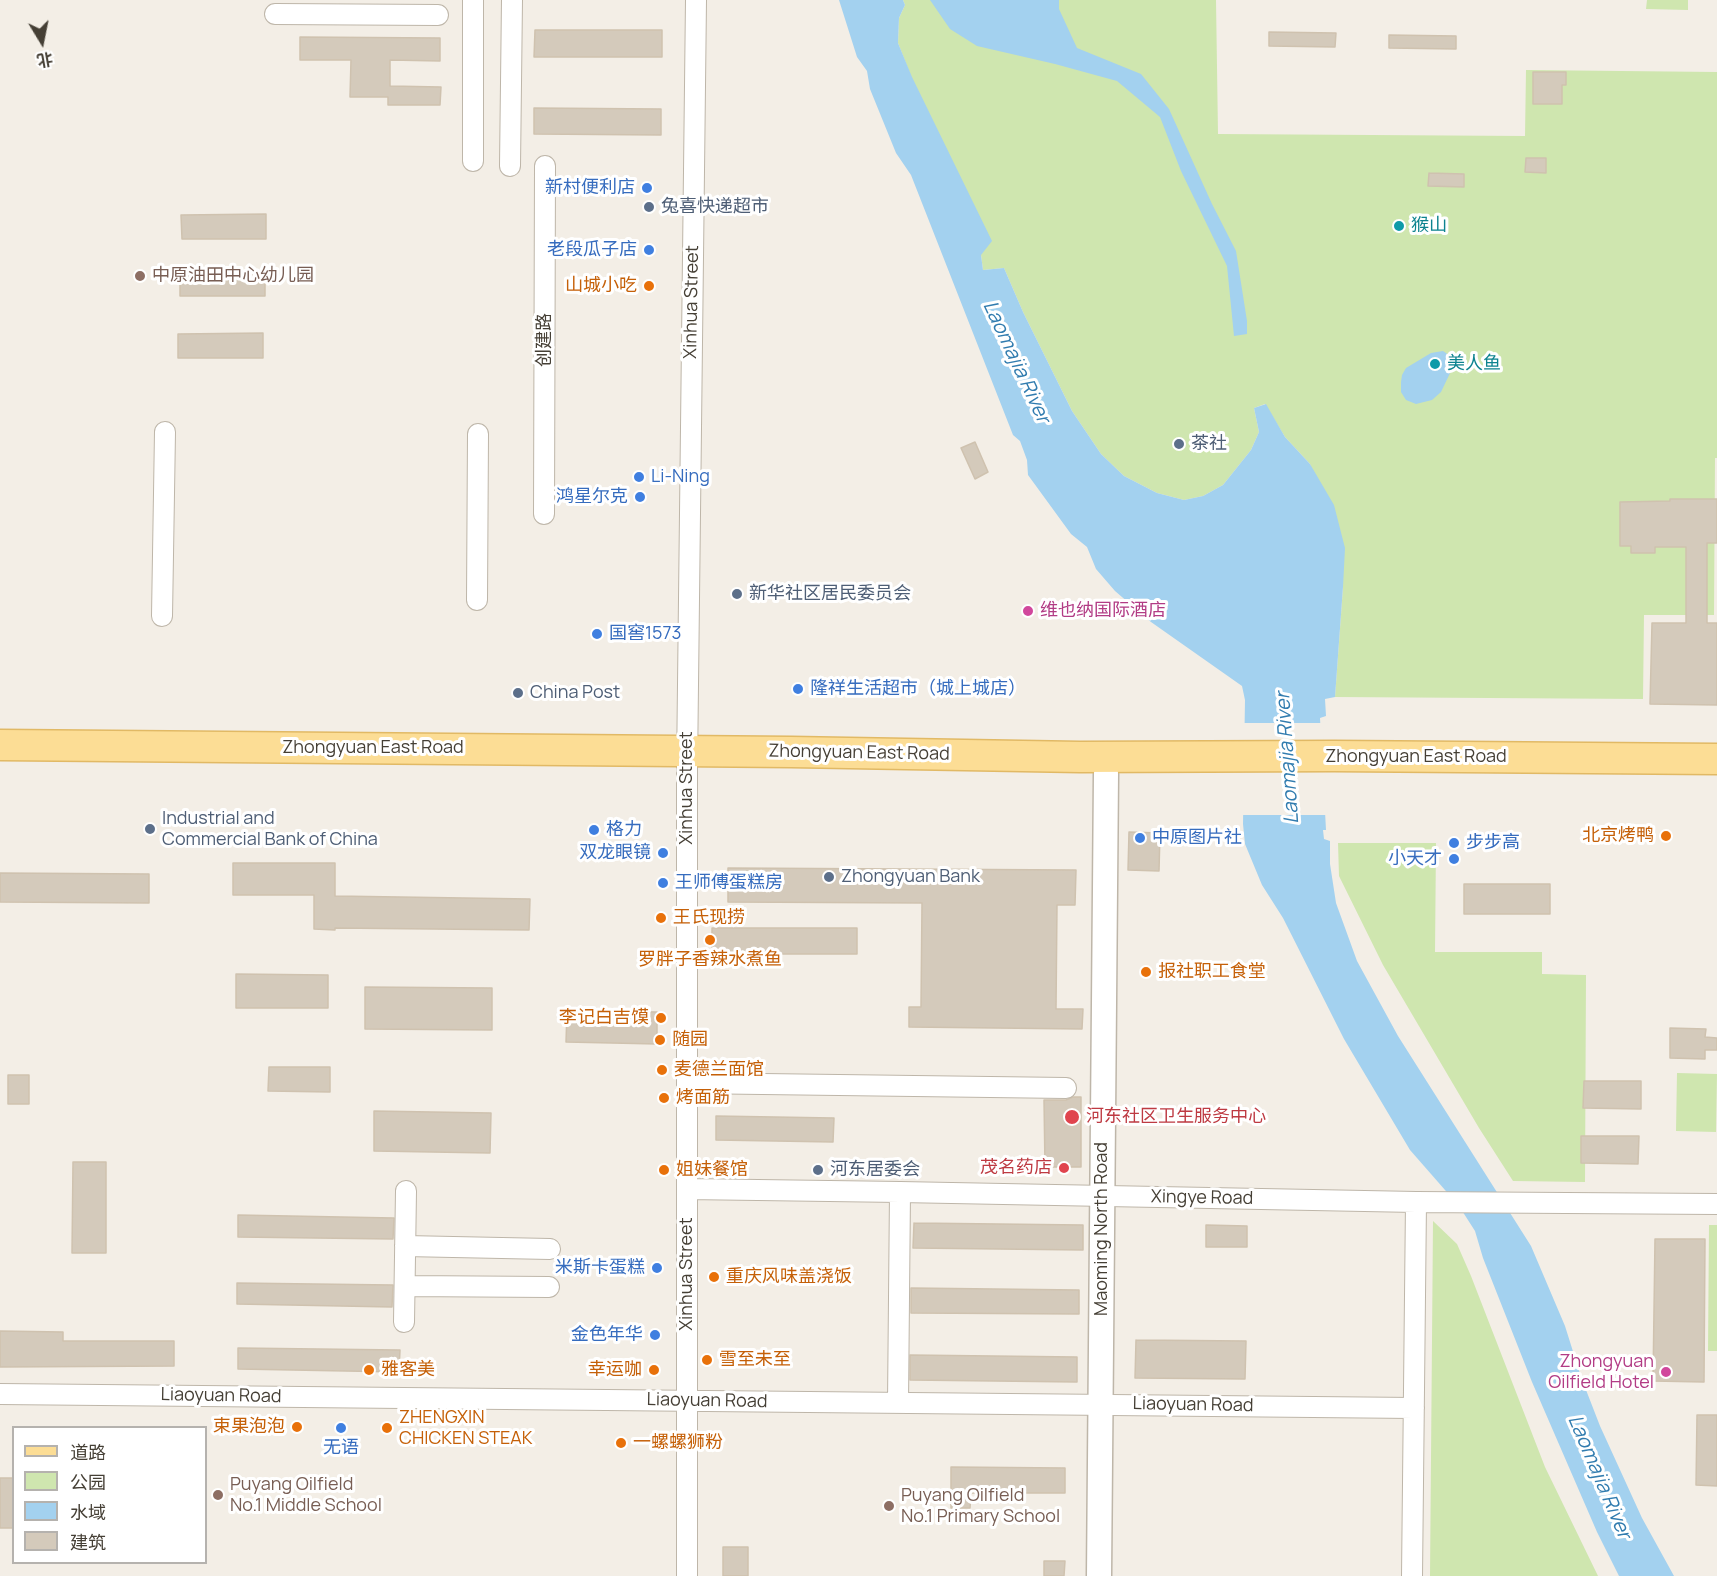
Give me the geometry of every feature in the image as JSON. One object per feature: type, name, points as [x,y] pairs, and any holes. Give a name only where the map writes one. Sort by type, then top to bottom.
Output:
[{"type":"main road","name":"Zhongyuan East Road","points":[[0,745],[687,761],[1106,774],[1237,767]]},
{"type":"main road","name":"Zhongyuan East Road","points":[[0,765],[687,761],[1237,767],[1717,759]]},
{"type":"main road","name":"Zhongyuan East Road","points":[[1334,766],[1717,779]]},
{"type":"street","points":[[472,0],[473,161]]},
{"type":"street","points":[[510,166],[512,0]]},
{"type":"street","name":"Xinhua Street","points":[[687,1576],[687,761],[696,0]]},
{"type":"street","points":[[275,14],[438,15]]},
{"type":"street","name":"创建路","points":[[544,514],[545,166]]},
{"type":"street","points":[[162,616],[165,432]]},
{"type":"street","points":[[477,600],[478,434]]},
{"type":"street","name":"Maoming North Road","points":[[1099,1576],[1106,774]]},
{"type":"street","points":[[687,1083],[1066,1088]]},
{"type":"street","name":"Xingye Road","points":[[687,1189],[1416,1202],[1717,1204]]},
{"type":"street","points":[[404,1322],[406,1191]]},
{"type":"street","points":[[897,1403],[900,1192]]},
{"type":"street","points":[[1412,1576],[1416,1202]]},
{"type":"street","points":[[405,1246],[549,1249]]},
{"type":"street","points":[[405,1286],[549,1287]]},
{"type":"street","name":"Liaoyuan Road","points":[[0,1394],[1414,1408]]},
{"type":"green space","points":[[903,0],[1216,0],[1218,134],[1525,136],[1526,70],[1717,72],[1717,458],[1715,458],[1714,615],[1644,615],[1643,699],[1335,697],[1343,587],[1310,464],[1285,437],[1265,404],[1254,408],[1259,432],[1251,450],[1223,485],[1203,496],[1184,500],[1157,493],[1124,476],[1101,454],[1072,411],[1004,268],[983,270],[981,255],[898,43],[899,18],[905,5]]},
{"type":"green space","points":[[1647,0],[1688,0],[1688,10],[1646,9]]},
{"type":"green space","points":[[1338,843],[1436,843],[1435,952],[1542,952],[1542,974],[1586,975],[1585,1182],[1513,1181],[1479,1128],[1383,965],[1339,876]]},
{"type":"green space","points":[[1677,1073],[1717,1074],[1716,1132],[1676,1131]]},
{"type":"green space","points":[[1433,1221],[1457,1244],[1545,1467],[1598,1576],[1430,1576]]},
{"type":"green space","points":[[1709,1225],[1717,1225],[1717,1351],[1708,1351]]},
{"type":"water","name":"Laomajia River","points":[[839,0],[903,0],[905,5],[899,18],[898,43],[912,77],[992,241],[981,255],[983,270],[1004,268],[1072,411],[1101,454],[1124,476],[1157,493],[1184,500],[1203,496],[1223,485],[1251,450],[1259,432],[1254,408],[1266,404],[1285,437],[1310,464],[1334,505],[1345,548],[1343,587],[1335,697],[1325,699],[1326,716],[1320,718],[1326,830],[1323,830],[1324,839],[1330,841],[1330,864],[1336,903],[1357,961],[1398,1036],[1531,1246],[1565,1326],[1600,1426],[1642,1518],[1674,1576],[1619,1576],[1597,1532],[1532,1382],[1483,1258],[1475,1231],[1459,1206],[1410,1150],[1344,1039],[1283,918],[1262,885],[1245,844],[1243,824],[1245,700],[1242,686],[1151,622],[1115,591],[1096,569],[1087,547],[1071,534],[1028,475],[1027,460],[1020,441],[1013,435],[911,175],[896,153],[870,89],[867,71],[857,57]]},
{"type":"water","points":[[930,0],[1059,0],[1059,9],[1077,48],[1141,74],[1169,109],[1236,251],[1247,334],[1234,336],[1227,266],[1181,171],[1160,117],[1117,81],[977,46],[950,29]]},
{"type":"water","points":[[1443,351],[1453,358],[1452,369],[1441,392],[1432,400],[1416,404],[1406,400],[1401,392],[1401,382],[1406,368],[1431,353]]},
{"type":"pier","points":[[1242,723],[1323,723],[1328,815],[1241,815]]},
{"type":"building","points":[[535,30],[662,30],[662,57],[534,57]]},
{"type":"building","points":[[1269,32],[1336,33],[1335,47],[1269,46]]},
{"type":"building","points":[[1389,35],[1456,36],[1456,49],[1389,48]]},
{"type":"building","points":[[300,37],[440,38],[440,61],[390,60],[390,86],[441,87],[440,105],[388,105],[388,97],[350,97],[351,60],[300,60]]},
{"type":"building","points":[[1533,72],[1566,72],[1566,85],[1562,85],[1562,104],[1533,104]]},
{"type":"building","points":[[534,108],[661,109],[661,135],[534,134]]},
{"type":"building","points":[[1526,158],[1546,158],[1546,173],[1525,172]]},
{"type":"building","points":[[1429,173],[1464,174],[1464,187],[1428,186]]},
{"type":"building","points":[[266,214],[266,239],[182,239],[181,215]]},
{"type":"building","points":[[180,272],[265,272],[265,296],[180,296]]},
{"type":"building","points":[[263,333],[263,358],[178,358],[178,334]]},
{"type":"building","points":[[975,442],[988,472],[975,479],[961,448]]},
{"type":"building","points":[[1670,499],[1717,499],[1717,543],[1707,543],[1707,623],[1717,623],[1717,705],[1650,704],[1652,623],[1686,623],[1686,547],[1655,547],[1655,553],[1631,553],[1631,546],[1620,546],[1620,502],[1670,501]]},
{"type":"building","points":[[1129,832],[1160,833],[1159,871],[1128,870]]},
{"type":"building","points":[[233,863],[335,863],[335,896],[530,899],[529,930],[314,929],[314,895],[233,895]]},
{"type":"building","points":[[728,868],[1076,870],[1075,905],[1057,905],[1056,1009],[1083,1009],[1082,1029],[909,1027],[909,1007],[921,1007],[922,903],[728,902]]},
{"type":"building","points":[[0,873],[149,874],[149,903],[0,902]]},
{"type":"building","points":[[1464,884],[1550,884],[1550,914],[1464,914]]},
{"type":"building","points":[[712,928],[857,928],[857,954],[712,954]]},
{"type":"building","points":[[236,974],[328,975],[328,1008],[236,1008]]},
{"type":"building","points":[[365,987],[492,988],[492,1030],[365,1029]]},
{"type":"building","points":[[567,1011],[657,1012],[657,1044],[566,1042]]},
{"type":"building","points":[[1670,1028],[1706,1029],[1705,1037],[1717,1038],[1717,1050],[1705,1050],[1705,1059],[1670,1058]]},
{"type":"building","points":[[269,1067],[330,1067],[330,1092],[268,1091]]},
{"type":"building","points":[[8,1075],[29,1075],[29,1104],[8,1104]]},
{"type":"building","points":[[1584,1081],[1641,1081],[1641,1109],[1583,1108]]},
{"type":"building","points":[[1081,1097],[1081,1167],[1045,1167],[1044,1100],[1066,1100]]},
{"type":"building","points":[[374,1111],[491,1113],[490,1153],[374,1151]]},
{"type":"building","points":[[716,1116],[834,1118],[833,1142],[716,1140]]},
{"type":"building","points":[[1581,1136],[1639,1136],[1638,1164],[1581,1163]]},
{"type":"building","points":[[73,1162],[106,1162],[106,1253],[72,1253]]},
{"type":"building","points":[[238,1215],[394,1218],[393,1239],[238,1237]]},
{"type":"building","points":[[914,1223],[1083,1225],[1083,1250],[913,1248]]},
{"type":"building","points":[[1206,1225],[1247,1226],[1247,1247],[1206,1247]]},
{"type":"building","points":[[1655,1239],[1705,1239],[1704,1382],[1653,1381]]},
{"type":"building","points":[[237,1283],[393,1285],[392,1307],[237,1304]]},
{"type":"building","points":[[911,1288],[1079,1290],[1079,1314],[911,1313]]},
{"type":"building","points":[[0,1331],[63,1332],[63,1341],[174,1341],[174,1366],[0,1367]]},
{"type":"building","points":[[1136,1340],[1246,1341],[1245,1379],[1135,1378]]},
{"type":"building","points":[[238,1348],[400,1350],[399,1372],[238,1369]]},
{"type":"building","points":[[910,1355],[1077,1357],[1077,1382],[910,1380]]},
{"type":"building","points":[[1697,1415],[1717,1415],[1717,1486],[1696,1485]]},
{"type":"building","points":[[951,1467],[1065,1468],[1065,1493],[971,1493],[970,1508],[951,1508]]},
{"type":"building","points":[[0,1478],[12,1478],[12,1528],[0,1528]]},
{"type":"building","points":[[723,1547],[748,1547],[748,1576],[723,1576]]},
{"type":"building","points":[[1044,1561],[1065,1561],[1064,1576],[1044,1576]]},
{"type":"place","name":"新村便利店","points":[[647,188]]},
{"type":"place","name":"兔喜快递超市","points":[[649,207]]},
{"type":"place","name":"猴山","points":[[1399,226]]},
{"type":"place","name":"老段瓜子店","points":[[649,250]]},
{"type":"place","name":"中原油田中心幼儿园","points":[[140,276]]},
{"type":"place","name":"山城小吃","points":[[649,286]]},
{"type":"place","name":"美人鱼","points":[[1435,364]]},
{"type":"place","name":"茶社","points":[[1179,444]]},
{"type":"place","name":"Li-Ning","points":[[639,477]]},
{"type":"place","name":"鸿星尔克","points":[[640,497]]},
{"type":"place","name":"新华社区居民委员会","points":[[737,594]]},
{"type":"place","name":"维也纳国际酒店","points":[[1028,611]]},
{"type":"place","name":"国窖1573","points":[[597,634]]},
{"type":"place","name":"隆祥生活超市（城上城店）","points":[[798,689]]},
{"type":"place","name":"China Post","points":[[518,693]]},
{"type":"place","name":"Industrial and Commercial Bank of China","points":[[150,829]]},
{"type":"place","name":"格力","points":[[594,830]]},
{"type":"place","name":"北京烤鸭","points":[[1666,836]]},
{"type":"place","name":"中原图片社","points":[[1140,838]]},
{"type":"place","name":"步步高","points":[[1454,843]]},
{"type":"place","name":"双龙眼镜","points":[[663,853]]},
{"type":"place","name":"小天才","points":[[1454,859]]},
{"type":"place","name":"Zhongyuan Bank","points":[[829,877]]},
{"type":"place","name":"王师傅蛋糕房","points":[[663,883]]},
{"type":"place","name":"王氏现捞","points":[[661,918]]},
{"type":"place","name":"罗胖子香辣水煮鱼","points":[[710,940]]},
{"type":"place","name":"报社职工食堂","points":[[1146,972]]},
{"type":"place","name":"李记白吉馍","points":[[661,1018]]},
{"type":"place","name":"随园","points":[[660,1040]]},
{"type":"place","name":"麦德兰面馆","points":[[662,1070]]},
{"type":"place","name":"烤面筋","points":[[664,1098]]},
{"type":"place","name":"河东社区卫生服务中心","points":[[1072,1117]]},
{"type":"place","name":"茂名药店","points":[[1064,1168]]},
{"type":"place","name":"姐妹餐馆","points":[[664,1170]]},
{"type":"place","name":"河东居委会","points":[[818,1170]]},
{"type":"place","name":"米斯卡蛋糕","points":[[657,1268]]},
{"type":"place","name":"重庆风味盖浇饭","points":[[714,1277]]},
{"type":"place","name":"金色年华","points":[[655,1335]]},
{"type":"place","name":"雪至未至","points":[[707,1360]]},
{"type":"place","name":"雅客美","points":[[369,1370]]},
{"type":"place","name":"幸运咖","points":[[654,1370]]},
{"type":"place","name":"Zhongyuan Oilfield Hotel","points":[[1666,1372]]},
{"type":"place","name":"束果泡泡","points":[[297,1427]]},
{"type":"place","name":"无语","points":[[341,1428]]},
{"type":"place","name":"ZHENGXIN CHICKEN STEAK","points":[[387,1428]]},
{"type":"place","name":"一螺螺狮粉","points":[[621,1443]]},
{"type":"place","name":"Puyang Oilfield No.1 Middle School","points":[[218,1495]]},
{"type":"place","name":"Puyang Oilfield No.1 Primary School","points":[[889,1506]]}]
